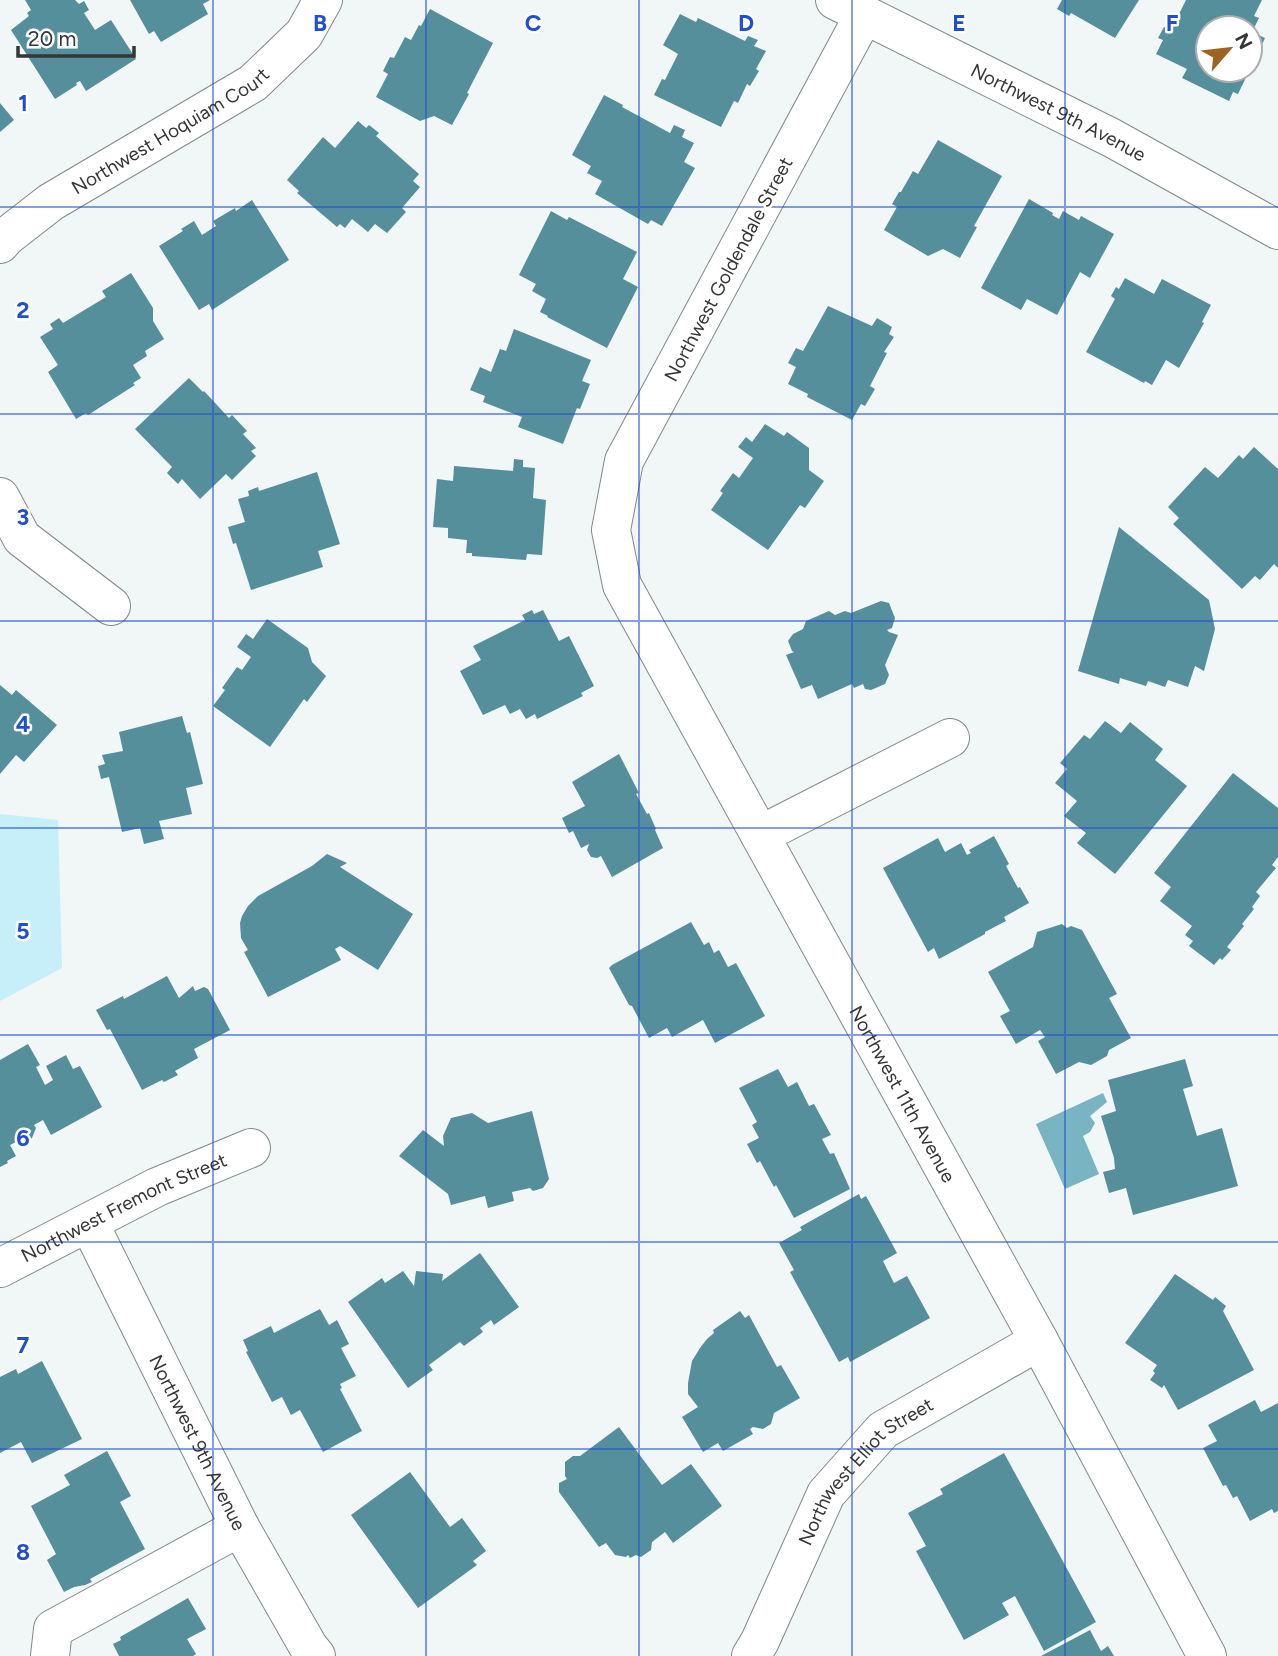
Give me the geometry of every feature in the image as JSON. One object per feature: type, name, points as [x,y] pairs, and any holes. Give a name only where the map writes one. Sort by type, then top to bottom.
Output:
[{"type":"street","name":"Northwest Hoquiam Court","points":[[0,244],[51,202],[253,83],[304,34],[323,0]]},
{"type":"street","name":"Northwest 9th Avenue","points":[[850,8],[1112,138],[1278,230]]},
{"type":"street","name":"Northwest Goldendale Street","points":[[611,530],[624,461],[850,8]]},
{"type":"street","points":[[0,497],[22,538],[111,606]]},
{"type":"street","name":"Northwest 11th Avenue","points":[[611,530],[622,585],[1040,1341],[1207,1656]]},
{"type":"street","points":[[760,835],[950,737]]},
{"type":"street","name":"Northwest Fremont Street","points":[[0,1268],[157,1188],[251,1148]]},
{"type":"street","name":"Northwest 9th Avenue","points":[[89,1223],[240,1527],[316,1656]]},
{"type":"street","name":"Northwest Elliot Street","points":[[751,1656],[826,1494],[883,1430],[1040,1341]]},
{"type":"street","points":[[50,1656],[52,1629],[240,1527]]},
{"type":"shaded area","points":[[0,814],[58,820],[62,968],[0,1001]]},
{"type":"shaded area","points":[[1103,1093],[1107,1102],[1090,1116],[1095,1123],[1090,1132],[1083,1136],[1099,1174],[1065,1189],[1036,1124]]},
{"type":"building","points":[[25,0],[75,0],[79,4],[84,1],[89,10],[84,13],[95,30],[111,20],[136,59],[86,91],[80,81],[55,99],[11,30],[29,16],[27,13],[31,10]]},
{"type":"building","points":[[130,0],[210,0],[203,4],[208,14],[161,42],[154,31],[149,34]]},
{"type":"building","points":[[1062,0],[1139,0],[1115,38],[1071,13],[1069,16],[1057,9]]},
{"type":"building","points":[[1186,0],[1262,0],[1255,14],[1194,14],[1194,84],[1182,78],[1187,69],[1156,54],[1163,40],[1158,38],[1164,27],[1171,30]]},
{"type":"building","points":[[430,9],[493,43],[452,125],[434,116],[420,121],[376,97],[388,74],[383,71],[390,57],[394,58],[405,37],[411,40]]},
{"type":"building","points":[[680,14],[696,22],[698,18],[745,41],[748,36],[758,40],[754,46],[766,51],[756,69],[759,71],[750,86],[747,84],[738,103],[734,101],[721,127],[654,95],[678,54],[663,45]]},
{"type":"building","points":[[1194,84],[1243,84],[1238,94],[1233,92],[1229,101]]},
{"type":"building","points":[[604,95],[670,133],[674,125],[685,130],[682,137],[694,143],[684,162],[695,168],[662,226],[651,220],[648,224],[595,194],[602,181],[587,173],[591,166],[572,155]]},
{"type":"building","points":[[0,103],[14,120],[0,132]]},
{"type":"building","points":[[358,121],[366,128],[369,125],[379,133],[376,136],[419,174],[413,181],[420,187],[402,208],[406,212],[387,233],[375,224],[368,232],[352,219],[345,228],[340,224],[337,227],[297,193],[299,191],[287,180],[323,137],[335,148]]},
{"type":"building","points":[[938,140],[1002,176],[974,226],[977,227],[960,258],[943,249],[928,256],[884,230],[897,207],[892,204],[899,192],[913,171],[918,174]]},
{"type":"building","points":[[1029,199],[1059,219],[1063,211],[1079,220],[1081,216],[1114,234],[1090,278],[1080,272],[1057,315],[1027,299],[1021,310],[981,288]]},
{"type":"building","points":[[252,200],[289,260],[212,310],[209,304],[199,310],[159,246],[194,221],[202,235],[216,226],[213,221]]},
{"type":"building","points":[[551,211],[567,220],[569,217],[637,252],[623,279],[638,287],[607,348],[540,312],[546,299],[532,291],[536,284],[519,275]]},
{"type":"building","points":[[131,273],[153,308],[153,321],[164,339],[145,351],[147,356],[133,365],[141,378],[133,383],[135,385],[88,415],[86,413],[76,419],[48,372],[58,365],[40,337],[53,329],[50,324],[59,318],[63,323],[106,297],[102,291]]},
{"type":"building","points":[[1125,278],[1154,294],[1162,279],[1211,305],[1179,368],[1166,360],[1152,385],[1086,352],[1115,299],[1111,296]]},
{"type":"building","points":[[828,306],[872,326],[877,318],[892,327],[889,334],[894,337],[884,352],[887,353],[870,386],[875,389],[865,406],[861,404],[852,420],[788,384],[796,367],[788,363],[796,348],[803,351]]},
{"type":"building","points":[[514,329],[591,360],[582,381],[590,384],[563,444],[518,427],[522,417],[483,402],[485,396],[470,390],[480,367],[491,372],[500,349],[506,351]]},
{"type":"building","points":[[189,378],[229,418],[232,415],[247,431],[243,434],[256,448],[251,451],[256,456],[232,480],[226,474],[200,499],[182,479],[178,484],[167,473],[172,467],[135,429]]},
{"type":"building","points":[[765,424],[784,436],[787,432],[809,448],[809,470],[824,481],[805,508],[800,505],[768,550],[711,510],[733,473],[739,478],[753,458],[738,447],[746,437],[752,442]]},
{"type":"building","points":[[1254,447],[1278,469],[1278,568],[1274,564],[1260,580],[1255,576],[1242,589],[1173,524],[1179,518],[1168,507],[1205,467],[1218,478],[1239,455],[1243,459]]},
{"type":"building","points":[[514,459],[523,460],[523,467],[535,468],[533,498],[546,500],[542,555],[527,554],[526,560],[472,556],[472,553],[466,553],[467,540],[448,538],[448,528],[433,527],[437,479],[453,481],[454,466],[513,471]]},
{"type":"building","points":[[317,472],[340,544],[318,551],[323,567],[251,590],[228,527],[245,522],[238,499],[249,496],[248,491],[258,487],[259,491]]},
{"type":"building","points":[[1119,527],[1209,600],[1215,629],[1204,671],[1195,666],[1188,687],[1168,680],[1165,687],[1148,681],[1146,686],[1120,678],[1119,684],[1078,671]]},
{"type":"building","points":[[881,601],[889,603],[895,618],[892,628],[887,630],[898,635],[885,665],[889,675],[885,684],[871,690],[865,689],[863,684],[854,688],[852,684],[818,699],[812,685],[801,689],[786,655],[794,652],[788,641],[793,634],[803,629],[806,621],[829,611],[835,615],[845,611],[851,613]]},
{"type":"building","points":[[532,610],[534,614],[543,610],[559,641],[569,636],[594,686],[581,693],[583,696],[537,719],[535,714],[526,719],[520,709],[510,714],[505,705],[483,715],[460,671],[481,660],[473,646],[525,620],[522,615]]},
{"type":"building","points":[[267,619],[308,648],[312,662],[326,676],[307,702],[304,699],[270,747],[213,706],[237,667],[242,670],[251,657],[237,647],[246,634],[253,639]]},
{"type":"building","points":[[0,685],[12,695],[16,690],[57,725],[24,762],[16,755],[0,774]]},
{"type":"building","points":[[182,716],[187,733],[190,732],[203,784],[186,788],[192,814],[159,821],[164,839],[144,844],[140,828],[122,832],[109,777],[101,779],[98,766],[105,764],[102,755],[123,751],[119,732]]},
{"type":"building","points":[[1105,721],[1121,733],[1130,722],[1163,749],[1155,760],[1187,786],[1115,874],[1077,843],[1086,833],[1064,816],[1077,801],[1055,783],[1067,769],[1060,763],[1084,735],[1090,739]]},
{"type":"building","points":[[619,754],[639,793],[636,794],[647,814],[649,813],[663,848],[612,877],[601,856],[591,857],[587,850],[589,844],[581,848],[573,831],[569,833],[562,818],[585,806],[572,782]]},
{"type":"building","points":[[1233,773],[1278,808],[1278,857],[1272,865],[1276,868],[1256,892],[1260,896],[1252,907],[1254,909],[1227,947],[1231,950],[1214,965],[1189,946],[1193,941],[1185,935],[1192,926],[1160,901],[1171,887],[1154,873]]},
{"type":"building","points":[[994,836],[1009,864],[1006,866],[1029,903],[1004,917],[1006,921],[939,959],[934,948],[928,952],[883,868],[938,838],[945,852],[961,843],[967,855],[971,853],[969,850]]},
{"type":"building","points":[[327,854],[347,863],[340,867],[413,914],[378,970],[340,946],[335,949],[341,960],[268,997],[244,952],[248,950],[241,938],[242,916],[258,896],[312,866]]},
{"type":"building","points":[[691,922],[704,945],[709,942],[714,953],[719,950],[728,967],[736,963],[765,1016],[715,1043],[703,1020],[672,1037],[667,1028],[649,1038],[609,968]]},
{"type":"building","points":[[1062,924],[1067,928],[1071,926],[1082,930],[1117,994],[1109,998],[1131,1038],[1109,1050],[1107,1056],[1091,1065],[1079,1062],[1056,1074],[1038,1041],[1045,1037],[1040,1030],[1016,1044],[1000,1016],[1010,1011],[988,972],[1033,947],[1037,932]]},
{"type":"building","points":[[167,976],[179,998],[193,986],[195,991],[204,987],[208,989],[230,1030],[194,1049],[198,1058],[175,1071],[178,1075],[142,1090],[110,1029],[107,1030],[96,1010],[123,996],[124,999]]},
{"type":"building","points":[[28,1044],[40,1065],[36,1067],[45,1085],[53,1080],[46,1066],[66,1055],[73,1069],[80,1066],[102,1107],[51,1135],[43,1120],[34,1125],[36,1128],[32,1138],[22,1144],[16,1142],[10,1145],[16,1156],[0,1167],[0,1060]]},
{"type":"building","points":[[1185,1059],[1193,1086],[1183,1089],[1197,1136],[1222,1128],[1238,1186],[1133,1215],[1126,1188],[1109,1193],[1103,1172],[1115,1169],[1101,1116],[1116,1111],[1108,1080]]},
{"type":"building","points":[[778,1069],[788,1087],[797,1082],[809,1106],[814,1104],[831,1135],[822,1139],[830,1154],[834,1153],[850,1189],[794,1218],[776,1185],[774,1187],[747,1144],[759,1138],[752,1125],[757,1122],[739,1088]]},
{"type":"building","points":[[532,1111],[549,1179],[543,1188],[512,1192],[514,1201],[488,1208],[485,1196],[451,1205],[448,1194],[399,1156],[423,1130],[444,1146],[443,1136],[451,1118],[472,1113],[488,1123]]},
{"type":"building","points":[[859,1194],[861,1199],[866,1196],[897,1253],[883,1261],[894,1283],[907,1276],[930,1318],[850,1362],[848,1357],[839,1362],[790,1272],[794,1270],[779,1243],[802,1230],[800,1227]]},
{"type":"building","points":[[480,1253],[519,1307],[494,1325],[491,1320],[480,1328],[483,1332],[464,1346],[460,1342],[429,1365],[433,1370],[408,1388],[348,1302],[382,1278],[385,1283],[403,1271],[414,1286],[416,1271],[443,1274],[442,1281]]},
{"type":"building","points":[[1175,1274],[1226,1306],[1223,1311],[1254,1370],[1178,1410],[1164,1385],[1162,1388],[1150,1380],[1157,1365],[1125,1343]]},
{"type":"building","points":[[320,1309],[329,1325],[337,1320],[349,1344],[341,1348],[356,1376],[340,1384],[340,1389],[362,1431],[323,1452],[300,1410],[291,1415],[282,1397],[272,1402],[246,1352],[248,1351],[243,1340],[271,1326],[274,1333]]},
{"type":"building","points":[[740,1311],[745,1318],[749,1315],[777,1367],[781,1365],[800,1398],[774,1413],[771,1424],[763,1429],[753,1427],[750,1429],[753,1434],[723,1451],[718,1443],[703,1452],[682,1417],[698,1407],[688,1394],[692,1361],[714,1333],[713,1330]]},
{"type":"building","points":[[42,1361],[82,1439],[32,1463],[21,1442],[0,1453],[0,1377],[16,1369],[18,1374]]},
{"type":"building","points":[[1255,1400],[1261,1412],[1278,1403],[1278,1511],[1274,1513],[1272,1509],[1250,1521],[1237,1496],[1233,1498],[1226,1485],[1223,1486],[1203,1448],[1217,1441],[1208,1425]]},
{"type":"building","points":[[619,1427],[662,1485],[691,1464],[722,1506],[673,1543],[665,1532],[652,1542],[651,1550],[641,1557],[615,1555],[606,1543],[599,1547],[559,1492],[559,1483],[567,1479],[565,1462],[573,1456],[580,1456]]},
{"type":"building","points":[[107,1451],[131,1496],[120,1502],[145,1549],[90,1579],[92,1582],[64,1592],[47,1560],[56,1554],[31,1506],[70,1485],[64,1475]]},
{"type":"building","points":[[1004,1453],[1096,1622],[1044,1651],[1015,1596],[1002,1603],[1009,1615],[964,1640],[916,1551],[926,1546],[908,1513],[943,1494],[940,1489]]},
{"type":"building","points":[[410,1472],[450,1527],[462,1518],[486,1551],[473,1561],[477,1565],[418,1608],[351,1515]]},
{"type":"building","points":[[188,1598],[206,1629],[187,1639],[196,1654],[119,1656],[113,1644],[121,1640],[120,1637]]},
{"type":"building","points":[[1090,1630],[1101,1651],[1108,1646],[1114,1656],[1041,1656]]}]
